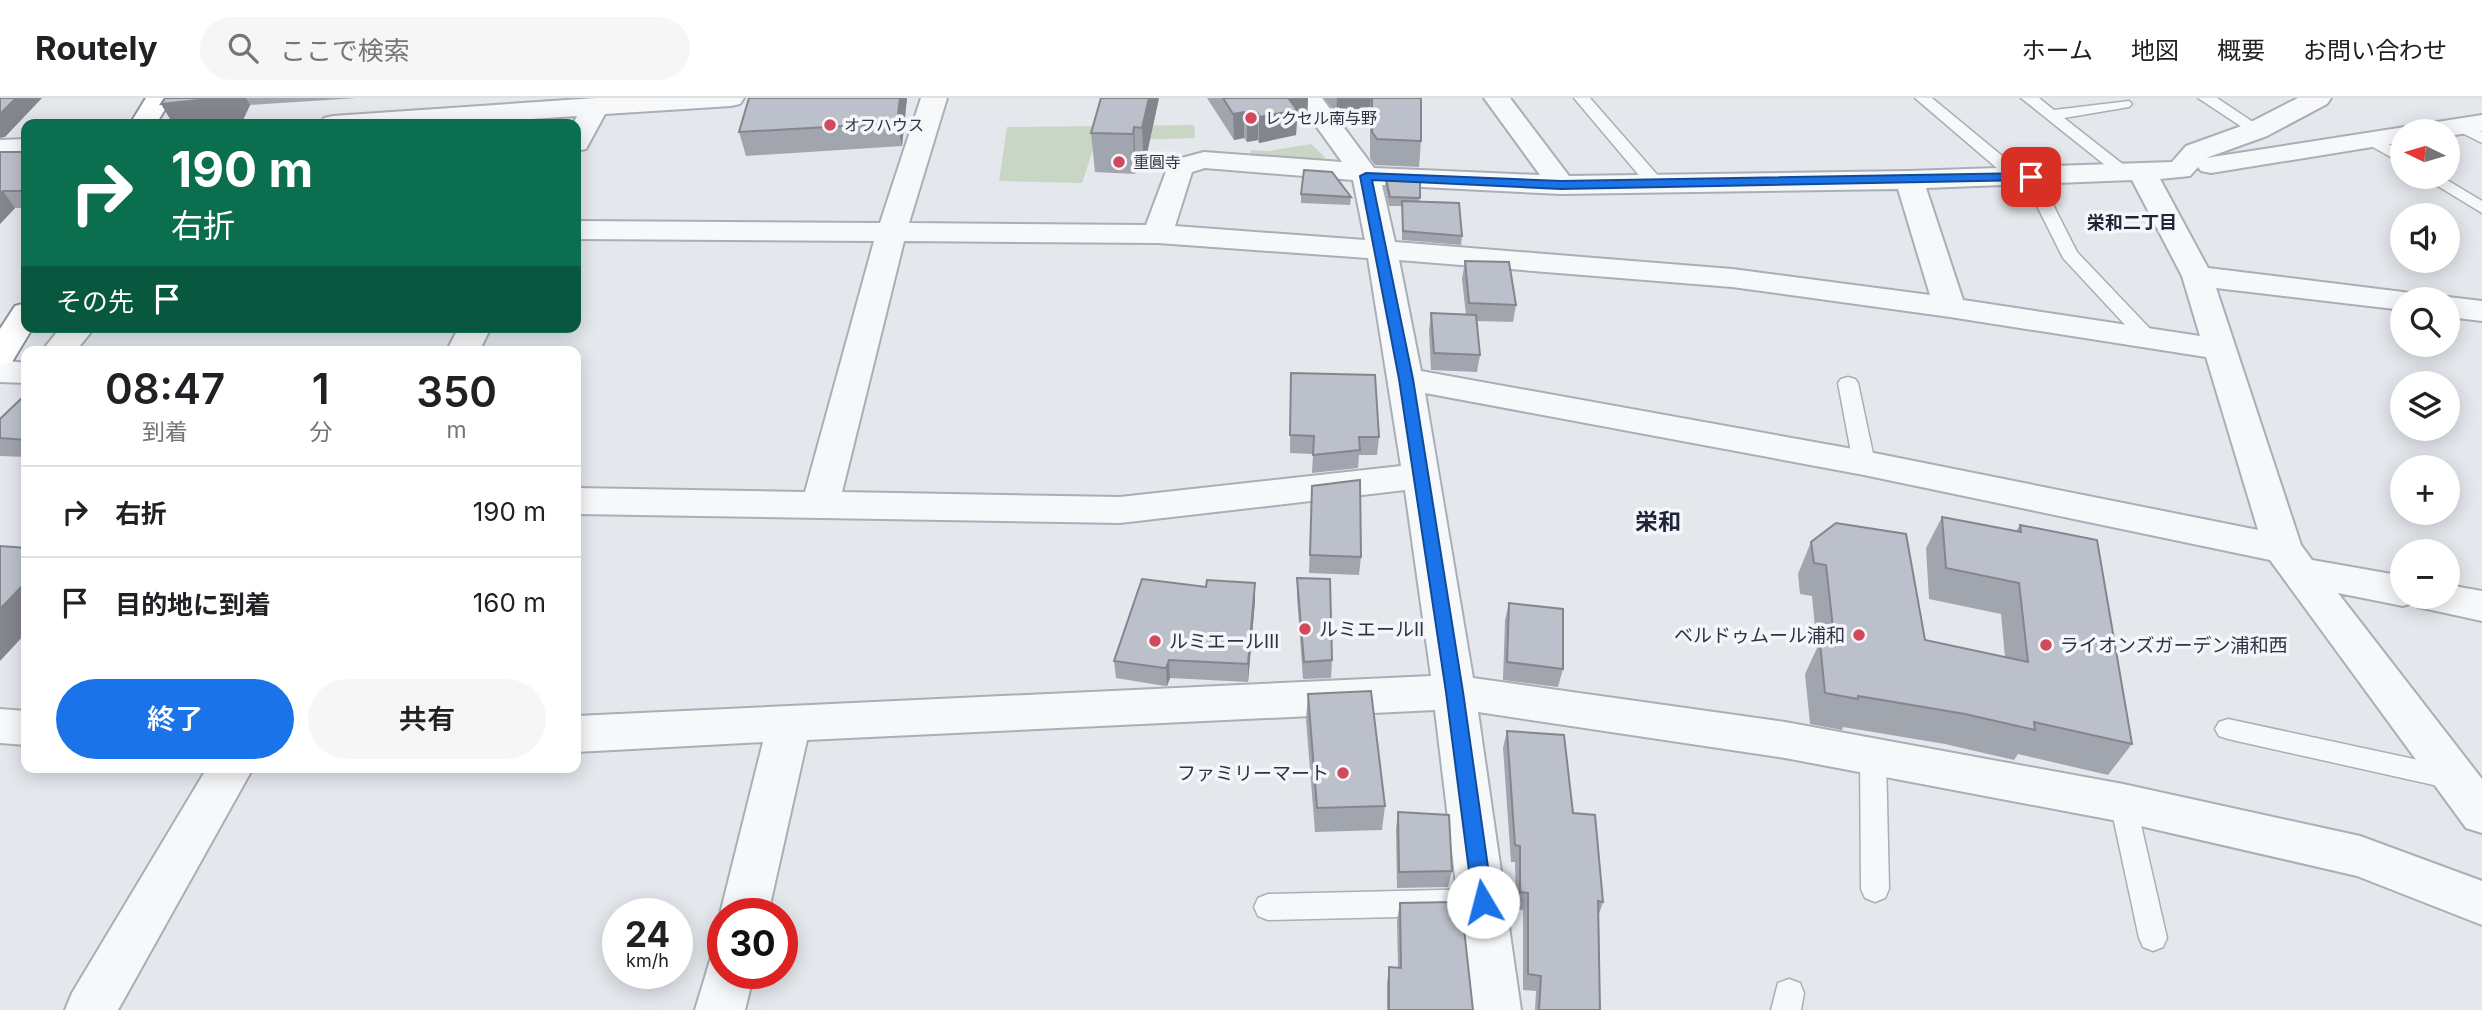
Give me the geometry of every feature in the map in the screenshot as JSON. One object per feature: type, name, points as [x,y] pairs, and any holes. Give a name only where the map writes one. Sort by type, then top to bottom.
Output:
[{"type":"highway","points":[[146,119],[159,98]]},
{"type":"highway","points":[[0,355],[21,321]]},
{"type":"street","points":[[399,119],[469,107],[596,106],[731,98]]},
{"type":"street","points":[[820,506],[892,231],[934,98]]},
{"type":"street","points":[[1309,98],[1364,174],[1382,250],[1406,379],[1454,692],[1496,1010]]},
{"type":"street","points":[[1497,98],[1561,185]]},
{"type":"street","points":[[2180,170],[2196,152],[2257,130],[2310,100]]},
{"type":"street","points":[[581,134],[596,106]]},
{"type":"street","points":[[1158,234],[1181,167],[1204,160],[1364,174],[1561,185],[1909,180],[2180,170],[2390,136]]},
{"type":"street","points":[[0,148],[21,147]]},
{"type":"street","points":[[2134,173],[2197,276],[2292,560],[2482,814]]},
{"type":"street","points":[[1909,180],[1950,307]]},
{"type":"street","points":[[581,230],[1158,234],[1382,250],[1732,278],[1950,307],[2220,349]]},
{"type":"street","points":[[2197,276],[2390,299]]},
{"type":"street","points":[[2460,308],[2482,311]]},
{"type":"street","points":[[0,370],[21,372]]},
{"type":"street","points":[[1406,379],[1864,463],[2292,560],[2390,587]]},
{"type":"street","points":[[581,501],[1120,510],[1419,476]]},
{"type":"street","points":[[2460,602],[2482,606]]},
{"type":"street","points":[[581,734],[1454,692],[1873,755],[2123,803],[2360,856],[2482,904]]},
{"type":"street","points":[[748,898],[789,724]]},
{"type":"street","points":[[0,726],[21,728]]},
{"type":"street","points":[[90,1010],[228,773]]},
{"type":"street","points":[[720,1010],[725,989]]},
{"type":"lane","points":[[1582,98],[1654,182]]},
{"type":"lane","points":[[1923,98],[2025,177],[2069,254],[2148,338]]},
{"type":"lane","points":[[2029,98],[2134,173]]},
{"type":"lane","points":[[2051,115],[2124,104],[2114,98]]},
{"type":"lane","points":[[2206,98],[2257,130]]},
{"type":"lane","points":[[2370,139],[2390,151]]},
{"type":"lane","points":[[2451,189],[2482,208]]},
{"type":"lane","points":[[1848,383],[1864,463]]},
{"type":"lane","points":[[2228,729],[2456,779]]},
{"type":"lane","points":[[1873,755],[1875,889]]},
{"type":"lane","points":[[2123,803],[2153,937]]},
{"type":"lane","points":[[1268,908],[1483,902]]},
{"type":"green space","points":[[1194,125],[1195,138],[1096,141],[1082,183],[999,181],[1007,127]]},
{"type":"green space","points":[[1311,144],[1325,157],[1317,162],[1250,157],[1251,150],[1269,151]]},
{"type":"building","points":[[0,98],[16,98],[0,114]]},
{"type":"building","points":[[165,98],[218,98],[161,104]]},
{"type":"building","points":[[749,98],[900,98],[897,123],[739,132]]},
{"type":"building","points":[[1101,98],[1149,98],[1142,128],[1134,127],[1133,134],[1091,133]]},
{"type":"building","points":[[1223,98],[1288,98],[1297,110],[1259,117],[1258,114],[1247,116],[1244,112],[1233,114]]},
{"type":"building","points":[[1372,98],[1421,98],[1421,141],[1377,139],[1372,132]]},
{"type":"building","points":[[0,152],[21,152],[21,191],[3,191],[0,194]]},
{"type":"building","points":[[1304,170],[1332,172],[1351,197],[1301,194]]},
{"type":"building","points":[[1386,179],[1420,181],[1420,198],[1390,197]]},
{"type":"building","points":[[1402,201],[1459,203],[1462,236],[1403,231]]},
{"type":"building","points":[[1465,261],[1509,262],[1516,305],[1469,303]]},
{"type":"building","points":[[1431,313],[1476,315],[1480,355],[1434,353]]},
{"type":"building","points":[[1291,373],[1375,375],[1379,437],[1359,437],[1360,450],[1313,455],[1314,436],[1290,435]]},
{"type":"building","points":[[21,399],[21,440],[0,438],[0,419]]},
{"type":"building","points":[[1360,480],[1361,557],[1310,555],[1312,486]]},
{"type":"building","points":[[1942,517],[2021,532],[2020,525],[2097,540],[2132,744],[2034,722],[2035,730],[1965,714],[1825,693],[1820,643],[1835,646],[1826,565],[1814,563],[1811,542],[1836,523],[1906,534],[1925,640],[2028,662],[2019,583],[1946,568]]},
{"type":"building","points":[[0,546],[21,548],[21,587],[0,609]]},
{"type":"building","points":[[1297,578],[1330,579],[1332,660],[1304,662]]},
{"type":"building","points":[[1142,579],[1206,587],[1207,580],[1255,583],[1248,664],[1169,660],[1164,668],[1114,661]]},
{"type":"building","points":[[1509,603],[1563,609],[1563,669],[1507,662]]},
{"type":"building","name":"ファミリーマート","points":[[1371,691],[1385,806],[1317,808],[1308,694]]},
{"type":"building","points":[[1507,731],[1564,735],[1573,813],[1595,815],[1603,902],[1598,901],[1600,1010],[1539,1010],[1541,976],[1528,974],[1528,893],[1520,892],[1520,846],[1515,845]]},
{"type":"building","points":[[1398,812],[1449,815],[1452,871],[1399,872]]},
{"type":"building","points":[[1453,902],[1454,910],[1462,911],[1473,1010],[1389,1010],[1389,967],[1401,968],[1400,903]]},
{"type":"place","name":"レクセル南与野","points":[[1251,118]]},
{"type":"place","name":"オフハウス","points":[[830,125]]},
{"type":"place","name":"重圓寺","points":[[1119,162]]},
{"type":"place","name":"ルミエールⅡ","points":[[1305,629]]},
{"type":"place","name":"ベルドゥムール浦和","points":[[1859,635]]},
{"type":"place","name":"ルミエールⅢ","points":[[1155,641]]},
{"type":"place","name":"ライオンズガーデン浦和西","points":[[2046,645]]},
{"type":"place","name":"ファミリーマート","points":[[1343,773]]},
{"type":"district","name":"栄和二丁目","points":[[2132,222]]},
{"type":"district","name":"栄和","points":[[1658,522]]},
{"type":"route","points":[[1483,902],[1406,379],[1366,176],[1561,185],[2031,177]]}]
